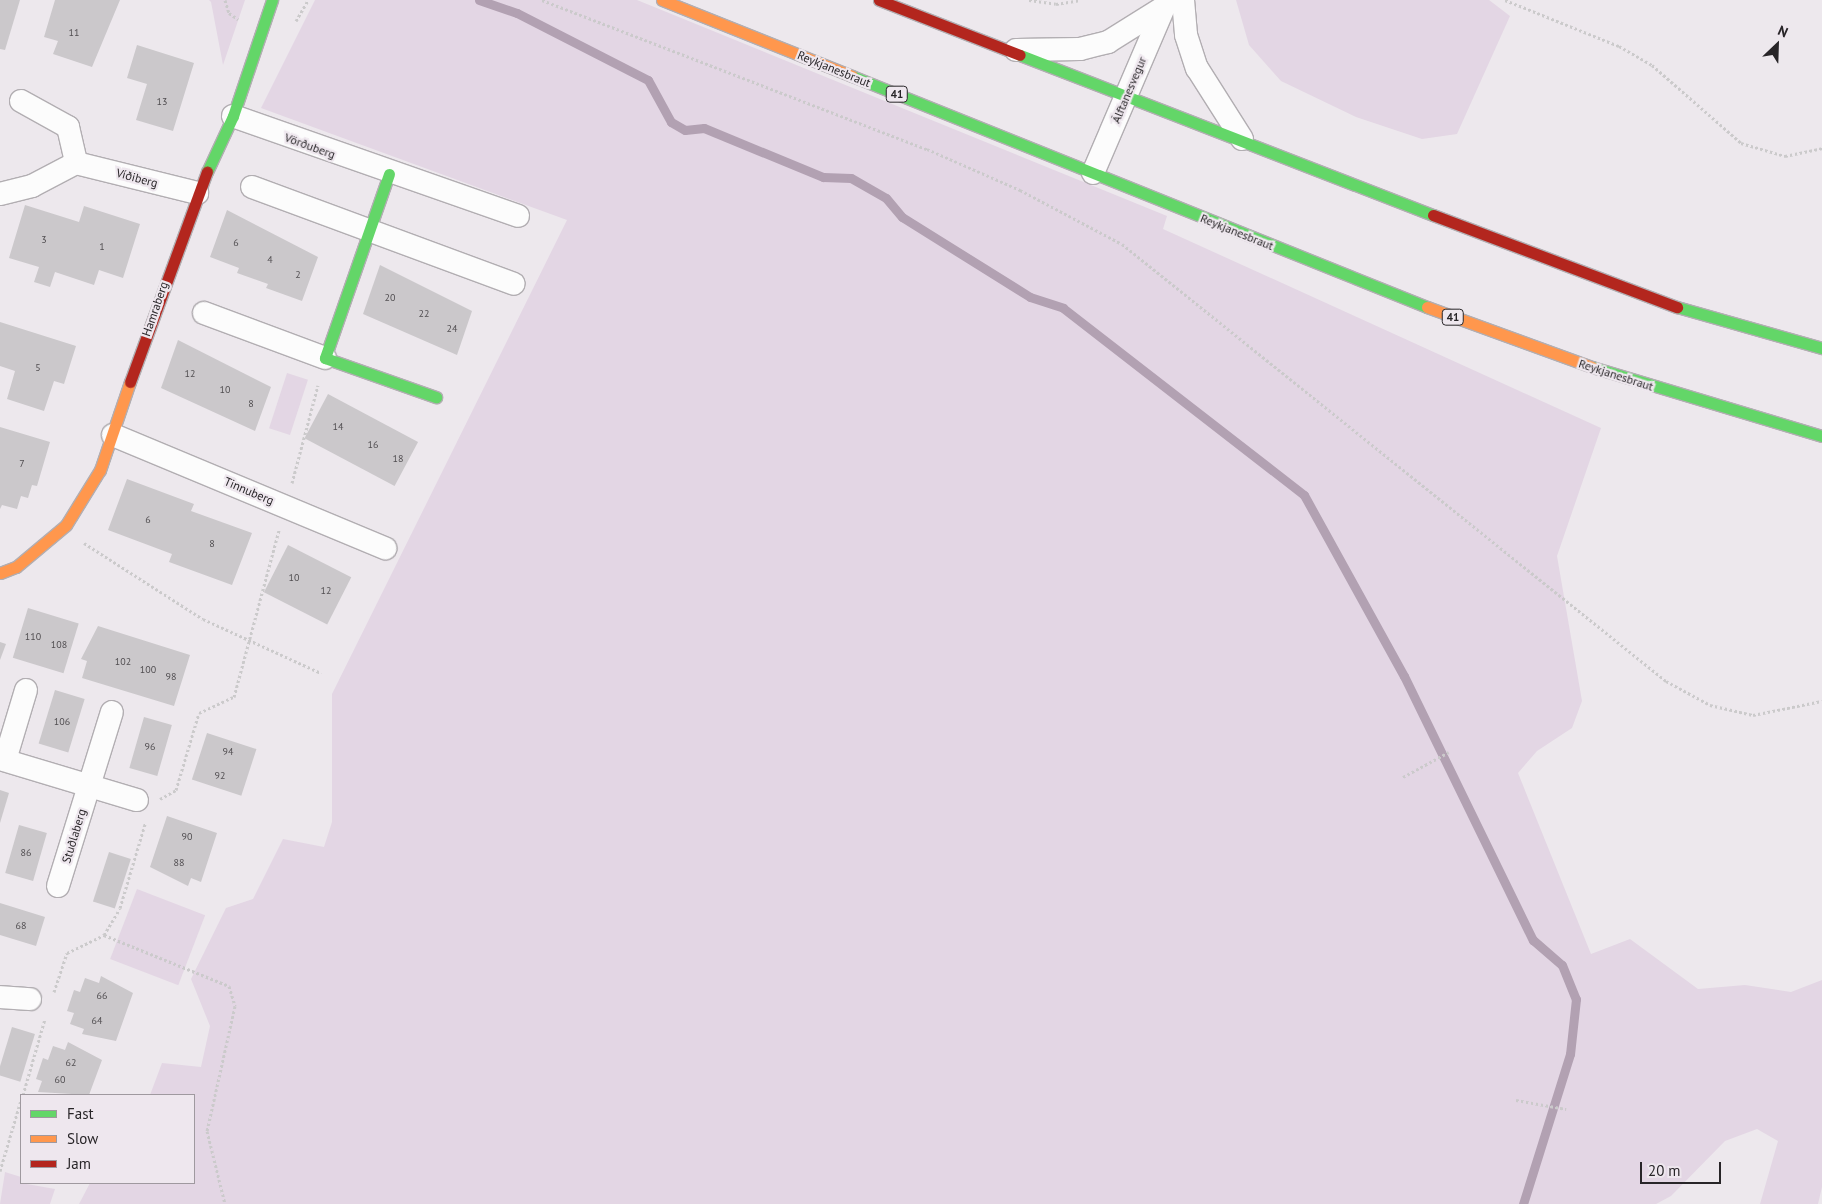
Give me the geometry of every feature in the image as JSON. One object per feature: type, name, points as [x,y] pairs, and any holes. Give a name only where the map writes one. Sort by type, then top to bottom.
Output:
[{"type":"main road","points":[[265,0],[267,12]]},
{"type":"main road","points":[[267,12],[272,0]]},
{"type":"main road","points":[[267,12],[277,0]]},
{"type":"main road","name":"Reykjanesbraut","points":[[662,0],[1093,173],[1559,356],[1822,436]]},
{"type":"main road","points":[[879,0],[1016,50],[1665,302],[1822,348]]},
{"type":"main road","name":"Hamraberg","points":[[0,573],[16,567],[66,526],[100,470],[114,435],[197,193],[233,116],[267,12]]},
{"type":"main road","points":[[389,174],[325,358],[436,397]]},
{"type":"street","name":"Álftanesvegur","points":[[1093,173],[1171,2]]},
{"type":"street","points":[[1016,50],[1080,49],[1108,42],[1171,2],[1186,35],[1197,68],[1242,139]]},
{"type":"street","points":[[0,194],[32,186],[76,163],[68,127],[21,101]]},
{"type":"street","name":"Vörðuberg","points":[[233,116],[389,174],[518,216]]},
{"type":"street","name":"Víðiberg","points":[[76,163],[197,193]]},
{"type":"street","points":[[252,187],[514,284]]},
{"type":"street","points":[[204,313],[325,358]]},
{"type":"street","name":"Tinnuberg","points":[[114,435],[385,548]]},
{"type":"street","points":[[26,690],[2,759],[89,786],[145,806]]},
{"type":"street","name":"Stuðlaberg","points":[[58,886],[112,712]]},
{"type":"street","points":[[0,997],[30,1000]]},
{"type":"path","points":[[225,0],[229,13],[241,21]]},
{"type":"path","points":[[542,0],[927,150],[1020,190],[1122,244],[1666,682],[1710,705],[1753,715],[1822,701]]},
{"type":"path","points":[[1029,0],[1056,4],[1081,0]]},
{"type":"path","points":[[1505,0],[1619,46],[1652,65],[1741,143],[1785,156],[1822,148]]},
{"type":"path","points":[[52,998],[67,953],[104,935],[120,908],[145,806],[176,790],[199,713],[234,697],[246,641],[286,507],[325,358]]},
{"type":"path","points":[[66,526],[112,564],[246,641],[321,673]]},
{"type":"path","points":[[1403,777],[1449,752]]},
{"type":"path","points":[[104,935],[229,986],[235,1006],[207,1131],[225,1204]]},
{"type":"path","points":[[23,1094],[46,1016]]},
{"type":"path","points":[[1516,1100],[1566,1109]]},
{"type":"path","points":[[0,1171],[20,1103]]},
{"type":"shaded area","points":[[209,0],[245,0],[223,65],[211,2]]},
{"type":"shaded area","points":[[315,0],[637,0],[1167,216],[1163,229],[1601,428],[1557,556],[1582,701],[1572,728],[1537,751],[1518,773],[1591,954],[1630,939],[1698,989],[1745,985],[1791,992],[1822,980],[1822,1187],[1818,1204],[1760,1204],[1778,1141],[1757,1129],[1725,1141],[1671,1196],[1656,1204],[79,1204],[89,1184],[195,1184],[195,1094],[150,1094],[162,1063],[201,1067],[210,1026],[191,979],[226,908],[253,899],[283,839],[324,847],[332,822],[332,694],[567,220],[261,108]]},
{"type":"shaded area","points":[[1236,0],[1489,0],[1510,16],[1457,134],[1422,139],[1356,117],[1281,81],[1249,45]]},
{"type":"shaded area","points":[[287,373],[308,380],[290,435],[269,428]]},
{"type":"shaded area","points":[[137,889],[205,915],[178,985],[110,959]]},
{"type":"shaded area","points":[[5,1172],[20,1177],[20,1184],[55,1189],[50,1204],[0,1204]]},
{"type":"building","points":[[0,0],[20,0],[5,50],[0,49]]},
{"type":"building","points":[[55,0],[120,0],[92,67],[53,54],[58,41],[44,37]]},
{"type":"building","points":[[137,45],[194,63],[173,131],[136,120],[147,84],[127,78]]},
{"type":"building","points":[[25,205],[79,222],[84,206],[140,224],[123,278],[99,270],[94,285],[55,272],[50,287],[34,282],[39,267],[9,258]]},
{"type":"building","points":[[227,210],[318,257],[302,301],[266,288],[268,284],[237,273],[239,268],[210,257]]},
{"type":"building","points":[[380,265],[472,311],[457,355],[363,314]]},
{"type":"building","points":[[0,322],[76,346],[64,384],[54,381],[44,411],[7,399],[15,371],[0,366]]},
{"type":"building","points":[[178,340],[271,387],[255,431],[161,388]]},
{"type":"building","points":[[328,394],[418,442],[395,486],[305,438]]},
{"type":"building","points":[[0,427],[50,442],[37,486],[32,485],[28,498],[21,496],[17,509],[2,505],[0,509]]},
{"type":"building","points":[[127,479],[194,504],[191,511],[252,533],[232,585],[169,562],[172,554],[108,530]]},
{"type":"building","points":[[288,545],[351,577],[327,624],[264,592]]},
{"type":"building","points":[[28,608],[79,623],[63,673],[13,658]]},
{"type":"building","points":[[98,626],[190,655],[174,706],[82,678],[87,661],[81,659]]},
{"type":"building","points":[[0,642],[6,644],[0,660]]},
{"type":"building","points":[[55,690],[85,699],[68,753],[39,744]]},
{"type":"building","points":[[144,717],[172,725],[157,776],[129,768]]},
{"type":"building","points":[[207,733],[256,749],[241,796],[192,780]]},
{"type":"building","points":[[0,790],[9,793],[0,823]]},
{"type":"building","points":[[167,816],[217,833],[201,882],[191,878],[188,886],[150,867]]},
{"type":"building","points":[[19,825],[47,833],[33,881],[5,873]]},
{"type":"building","points":[[109,852],[131,859],[115,909],[93,901]]},
{"type":"building","points":[[0,903],[45,917],[36,946],[0,935]]},
{"type":"building","points":[[101,976],[133,993],[116,1041],[82,1034],[84,1029],[70,1024],[74,1013],[67,1011],[74,990],[80,992],[85,978],[99,983]]},
{"type":"building","points":[[12,1027],[35,1034],[20,1082],[0,1076],[0,1066]]},
{"type":"building","points":[[68,1042],[102,1060],[89,1094],[38,1092],[42,1081],[36,1079],[43,1058],[48,1060],[53,1046],[65,1050]]},
{"type":"waterway","points":[[479,0],[517,13],[648,80],[671,122],[685,130],[704,128],[823,177],[851,178],[886,198],[902,217],[1030,297],[1063,308],[1304,495],[1404,676],[1533,940],[1562,965],[1576,999],[1570,1054],[1523,1204]]},
{"type":"traffic: fast","points":[[207,172],[233,116],[272,0]]},
{"type":"traffic: fast","points":[[1020,55],[1433,215]]},
{"type":"traffic: fast","points":[[852,76],[1427,307]]},
{"type":"traffic: fast","points":[[389,174],[325,358],[436,397]]},
{"type":"traffic: fast","points":[[1677,307],[1822,348]]},
{"type":"traffic: fast","points":[[1592,367],[1822,436]]},
{"type":"traffic: slow","points":[[662,0],[852,76]]},
{"type":"traffic: slow","points":[[1427,307],[1592,367]]},
{"type":"traffic: slow","points":[[0,573],[16,567],[66,525],[100,470],[130,382]]},
{"type":"traffic: jam","points":[[879,0],[1020,55]]},
{"type":"traffic: jam","points":[[130,382],[207,172]]},
{"type":"traffic: jam","points":[[1433,215],[1677,307]]}]
